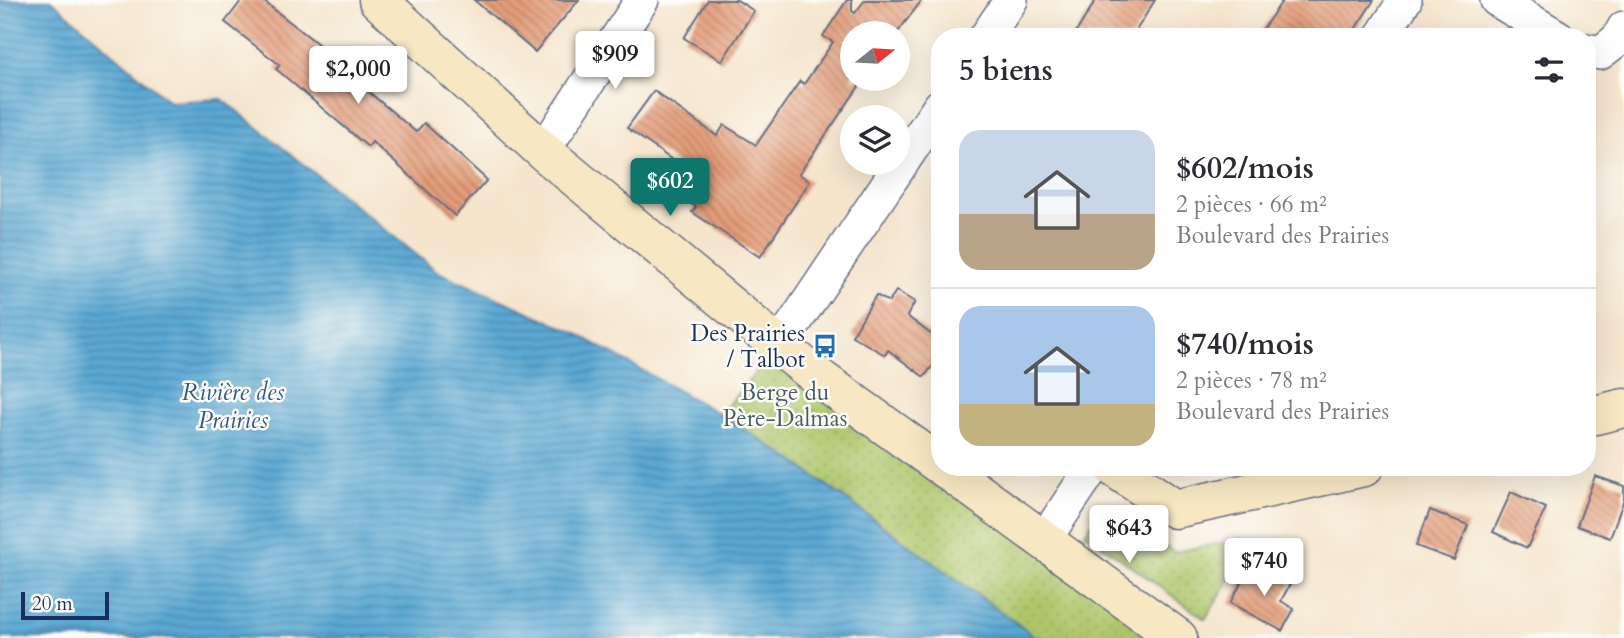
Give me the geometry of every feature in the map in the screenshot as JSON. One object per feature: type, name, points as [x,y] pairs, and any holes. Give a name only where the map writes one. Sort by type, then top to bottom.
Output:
[{"type":"street","points":[[378,0],[543,152],[822,380],[931,459]]},
{"type":"street","points":[[543,152],[642,0]]},
{"type":"street","points":[[992,28],[1011,0]]},
{"type":"street","points":[[1387,28],[1405,0]]},
{"type":"street","points":[[1497,0],[1543,28]]},
{"type":"street","points":[[1596,51],[1600,52],[1617,40],[1624,28]]},
{"type":"street","points":[[779,346],[931,119]]},
{"type":"street","points":[[1596,414],[1624,408]]},
{"type":"street","points":[[955,476],[1178,638]]},
{"type":"street","points":[[1044,540],[1087,476]]},
{"type":"street","points":[[1126,476],[1175,509],[1324,476]]},
{"type":"green space","name":"Berge du Père-Dalmas","points":[[779,346],[931,457],[931,476],[957,476],[1178,638],[1037,638],[792,460],[720,414]]},
{"type":"green space","points":[[1106,506],[1174,552],[1242,539],[1226,586],[1205,619],[1085,533]]},
{"type":"water","name":"Rivière des Prairies","points":[[0,0],[51,0],[170,102],[222,99],[438,272],[570,330],[720,414],[792,460],[1037,638],[0,638]]},
{"type":"building","points":[[242,0],[262,0],[318,44],[316,47],[416,132],[424,123],[487,180],[455,216],[372,142],[368,147],[276,69],[280,65],[225,22]]},
{"type":"building","points":[[474,0],[579,0],[535,52]]},
{"type":"building","points":[[708,0],[737,0],[754,11],[722,61],[684,38]]},
{"type":"building","points":[[847,0],[852,0],[852,11],[855,13],[865,0],[922,0],[906,21],[840,21],[840,91],[856,91],[846,105],[840,105],[840,114],[799,174],[810,181],[760,257],[692,212],[696,207],[678,195],[692,174],[627,128],[654,91],[717,136],[724,125],[756,145],[800,81],[804,84],[833,42],[823,36]]},
{"type":"building","points":[[1096,0],[1155,0],[1138,28],[1079,28]]},
{"type":"building","points":[[1283,0],[1374,0],[1356,28],[1263,28]]},
{"type":"building","points":[[896,291],[915,302],[907,316],[931,334],[931,368],[924,377],[888,350],[885,355],[852,336],[876,295],[889,302]]},
{"type":"building","points":[[1595,476],[1624,486],[1624,499],[1610,538],[1577,526]]},
{"type":"building","points":[[1511,492],[1546,508],[1527,548],[1493,532]]},
{"type":"building","points":[[1430,510],[1468,525],[1454,560],[1416,546]]},
{"type":"building","points":[[1252,564],[1290,584],[1281,601],[1294,609],[1282,631],[1230,603]]},
{"type":"place","name":"Des Prairies / Talbot","points":[[825,346]]}]
